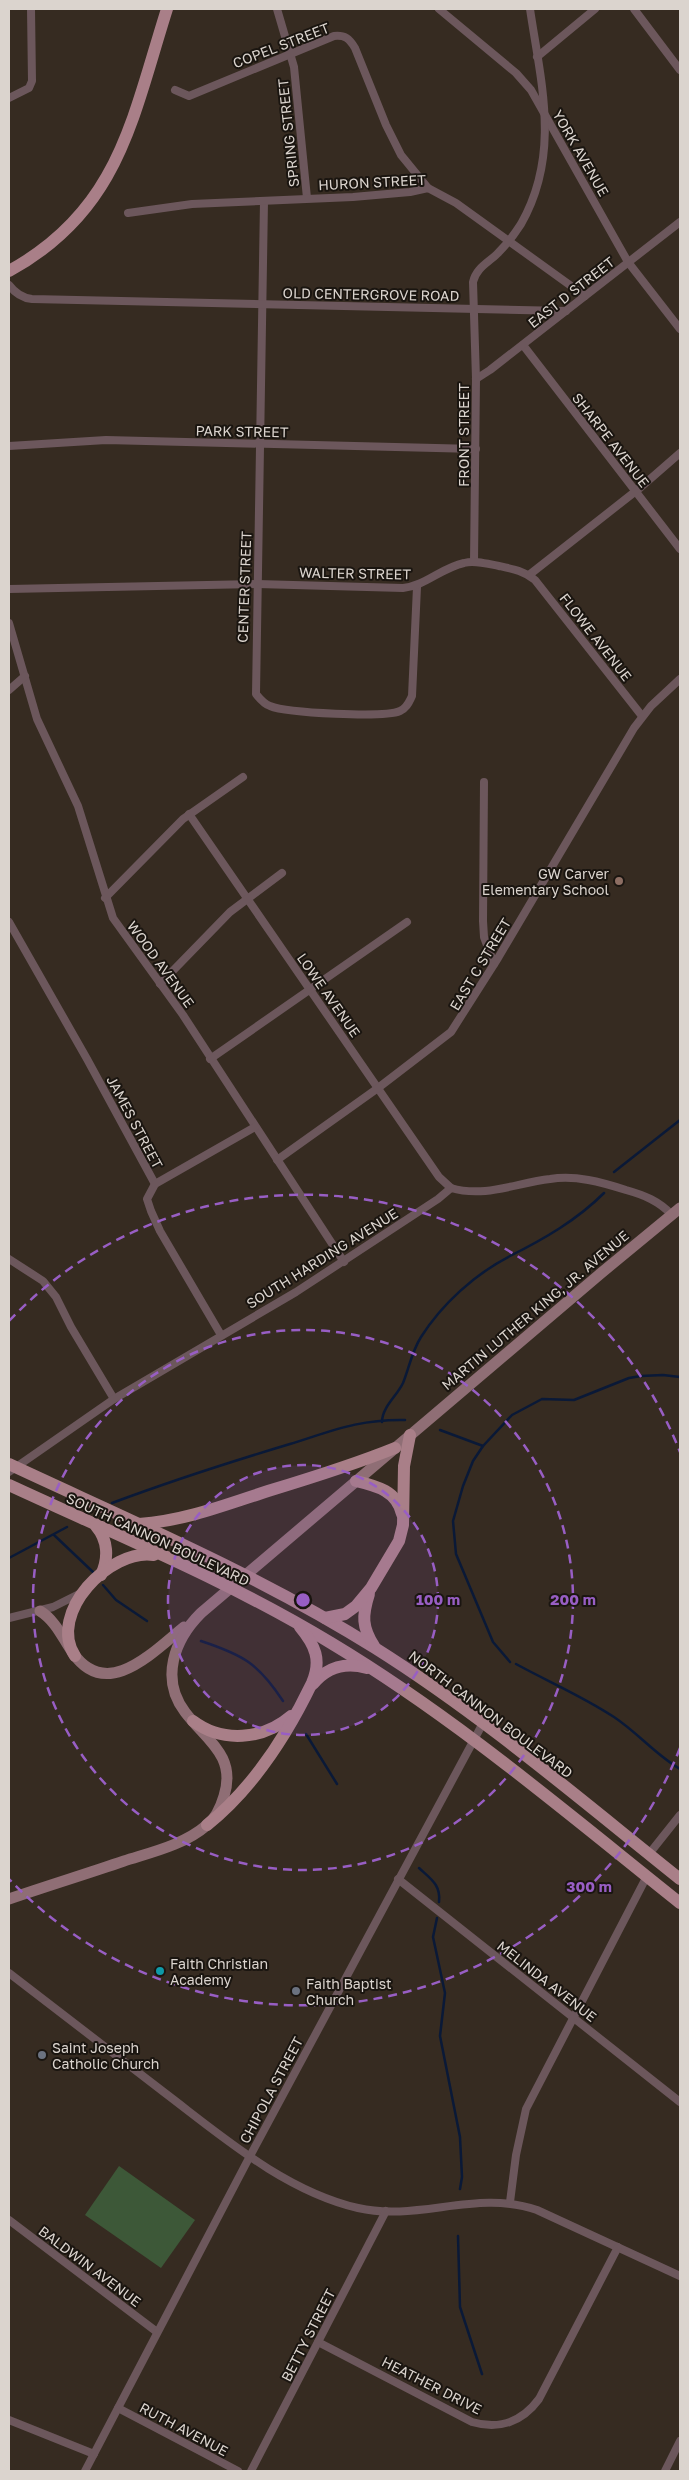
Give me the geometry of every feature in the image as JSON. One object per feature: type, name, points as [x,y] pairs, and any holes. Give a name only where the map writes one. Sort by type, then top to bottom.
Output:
[{"type":"main road","points":[[9,271],[29,260],[62,235],[84,212],[102,186],[123,144],[167,9]]},
{"type":"main road","name":"MARTIN LUTHER KING, JR. AVENUE","points":[[395,1448],[676,1212]]},
{"type":"main road","points":[[325,1618],[350,1611],[371,1588],[399,1541],[403,1517],[404,1466],[410,1435]]},
{"type":"main road","points":[[40,1611],[52,1622],[75,1656],[86,1667],[110,1674],[122,1672],[138,1663],[204,1610],[395,1448]]},
{"type":"main road","points":[[138,1524],[168,1521],[198,1514],[362,1461],[395,1448]]},
{"type":"main road","name":"SOUTH CANNON BOULEVARD","points":[[11,1468],[138,1524]]},
{"type":"main road","points":[[356,1481],[378,1487],[392,1494],[398,1501],[403,1517]]},
{"type":"main road","name":"SOUTH CANNON BOULEVARD","points":[[9,1485],[168,1559],[294,1622]]},
{"type":"main road","name":"NORTH CANNON BOULEVARD","points":[[138,1524],[212,1558],[325,1618],[375,1648],[483,1723],[680,1879]]},
{"type":"main road","points":[[94,1525],[101,1534],[106,1548],[106,1561],[99,1577]]},
{"type":"main road","points":[[75,1656],[68,1637],[69,1618],[76,1602],[88,1586],[118,1564],[136,1556],[149,1554],[168,1559]]},
{"type":"main road","points":[[371,1588],[363,1619],[367,1634],[375,1648]]},
{"type":"main road","points":[[204,1610],[180,1639],[172,1666],[176,1696],[193,1721],[216,1746],[226,1773],[224,1799],[207,1825]]},
{"type":"main road","points":[[294,1622],[384,1676],[473,1739],[680,1903]]},
{"type":"main road","points":[[9,1899],[170,1846],[207,1825],[247,1787],[297,1709],[317,1669],[317,1656],[309,1639],[294,1622]]},
{"type":"main road","points":[[308,1690],[321,1676],[340,1666],[359,1666],[384,1676]]},
{"type":"main road","points":[[193,1721],[219,1733],[248,1736],[274,1728],[297,1709]]},
{"type":"street","points":[[9,98],[29,88],[32,81],[31,9]]},
{"type":"street","name":"SPRING STREET","points":[[277,9],[291,54],[307,198]]},
{"type":"street","name":"YORK AVENUE","points":[[439,9],[454,24],[516,73],[531,90],[628,262],[680,329]]},
{"type":"street","name":"OLD CENTERGROVE ROAD","points":[[9,285],[25,298],[32,299],[473,309],[473,282],[476,272],[509,240],[530,206],[540,180],[545,151],[545,114],[530,9]]},
{"type":"street","points":[[537,57],[595,9]]},
{"type":"street","points":[[634,9],[680,70]]},
{"type":"street","name":"COPEL STREET","points":[[175,90],[189,96],[334,36],[343,36],[350,40],[401,155],[428,188]]},
{"type":"street","name":"HURON STREET","points":[[128,213],[192,204],[410,192],[428,188],[456,203],[585,296]]},
{"type":"street","name":"CENTER STREET","points":[[264,201],[264,304],[256,694],[269,706],[323,713],[387,714],[400,711],[408,705],[414,684],[417,587]]},
{"type":"street","name":"EAST D STREET","points":[[476,380],[680,222]]},
{"type":"street","points":[[473,309],[566,311]]},
{"type":"street","name":"FRONT STREET","points":[[473,309],[476,380],[474,562]]},
{"type":"street","name":"SHARPE AVENUE","points":[[523,345],[680,549]]},
{"type":"street","name":"PARK STREET","points":[[9,446],[106,440],[476,449]]},
{"type":"street","points":[[529,575],[635,492],[680,452]]},
{"type":"street","name":"WALTER STREET","points":[[9,588],[257,584],[403,588],[417,587],[456,566],[474,562],[511,568],[529,575]]},
{"type":"street","name":"FLOWE AVENUE","points":[[529,575],[553,601],[642,716]]},
{"type":"street","name":"WOOD AVENUE","points":[[9,623],[37,718],[78,806],[105,898],[118,928],[160,984],[344,1262]]},
{"type":"street","points":[[9,690],[26,676]]},
{"type":"street","name":"EAST C STREET","points":[[277,1160],[378,1088],[451,1032],[494,964],[642,716],[680,679]]},
{"type":"street","points":[[105,898],[189,814],[243,777]]},
{"type":"street","points":[[484,782],[483,921],[486,942],[494,964]]},
{"type":"street","name":"LOWE AVENUE","points":[[189,814],[439,1176],[451,1188]]},
{"type":"street","points":[[160,984],[230,912],[282,874]]},
{"type":"street","name":"JAMES STREET","points":[[9,922],[87,1059],[154,1184],[147,1198],[150,1211],[221,1335]]},
{"type":"street","points":[[210,1059],[407,922]]},
{"type":"street","points":[[154,1184],[255,1127]]},
{"type":"street","points":[[451,1188],[482,1192],[552,1178],[580,1178],[646,1196],[676,1212]]},
{"type":"street","name":"SOUTH HARDING AVENUE","points":[[11,1468],[114,1399],[344,1262],[451,1188]]},
{"type":"street","points":[[9,1260],[43,1281],[56,1297],[71,1328],[114,1399]]},
{"type":"street","points":[[9,1618],[40,1611],[66,1602],[88,1586]]},
{"type":"street","name":"CHIPOLA STREET","points":[[85,2471],[250,2156],[483,1723]]},
{"type":"street","points":[[649,1854],[680,1815]]},
{"type":"street","points":[[510,2202],[516,2155],[526,2109],[647,1876]]},
{"type":"street","name":"MELINDA AVENUE","points":[[398,1879],[680,2102]]},
{"type":"street","points":[[9,1974],[250,2156],[284,2177],[336,2202],[359,2208],[386,2211],[491,2201],[510,2202],[537,2210],[680,2276]]},
{"type":"street","name":"BETTY STREET","points":[[251,2471],[386,2211]]},
{"type":"street","name":"BALDWIN AVENUE","points":[[9,2220],[157,2332]]},
{"type":"street","name":"HEATHER DRIVE","points":[[318,2342],[472,2422],[486,2426],[518,2420],[530,2412],[539,2399],[618,2247]]},
{"type":"street","name":"RUTH AVENUE","points":[[118,2408],[238,2471]]},
{"type":"street","points":[[9,2420],[94,2454]]},
{"type":"street","points":[[665,2471],[680,2441]]},
{"type":"green space","points":[[119,2166],[195,2220],[161,2268],[85,2215]]},
{"type":"waterway","points":[[614,1172],[680,1120]]},
{"type":"waterway","points":[[382,1422],[384,1411],[403,1383],[418,1342],[429,1325],[449,1302],[484,1272],[560,1228],[583,1212],[604,1193]]},
{"type":"waterway","points":[[510,1662],[493,1642],[456,1554],[453,1521],[463,1486],[473,1461],[483,1446],[512,1415],[542,1399],[574,1400],[629,1378],[641,1376],[663,1375],[680,1377]]},
{"type":"waterway","points":[[112,1503],[201,1472],[333,1430],[359,1424],[405,1420]]},
{"type":"waterway","points":[[440,1430],[483,1446]]},
{"type":"waterway","points":[[9,1558],[67,1527]]},
{"type":"waterway","points":[[54,1535],[93,1572]]},
{"type":"waterway","points":[[103,1585],[116,1600],[147,1621]]},
{"type":"waterway","points":[[201,1641],[228,1651],[248,1662],[266,1678],[283,1701]]},
{"type":"waterway","points":[[516,1664],[602,1709],[680,1769]]},
{"type":"waterway","points":[[306,1734],[337,1784]]},
{"type":"waterway","points":[[419,1868],[437,1887],[439,1902]]},
{"type":"waterway","points":[[437,1918],[433,1937],[445,1993],[440,2036],[460,2137],[462,2177],[460,2189]]},
{"type":"waterway","points":[[458,2236],[460,2307],[482,2374]]},
{"type":"place","name":"GW Carver Elementary School","points":[[619,881]]},
{"type":"place","name":"Faith Christian Academy","points":[[160,1971]]},
{"type":"place","name":"Faith Baptist Church","points":[[296,1991]]},
{"type":"place","name":"Saint Joseph Catholic Church","points":[[42,2055]]}]
